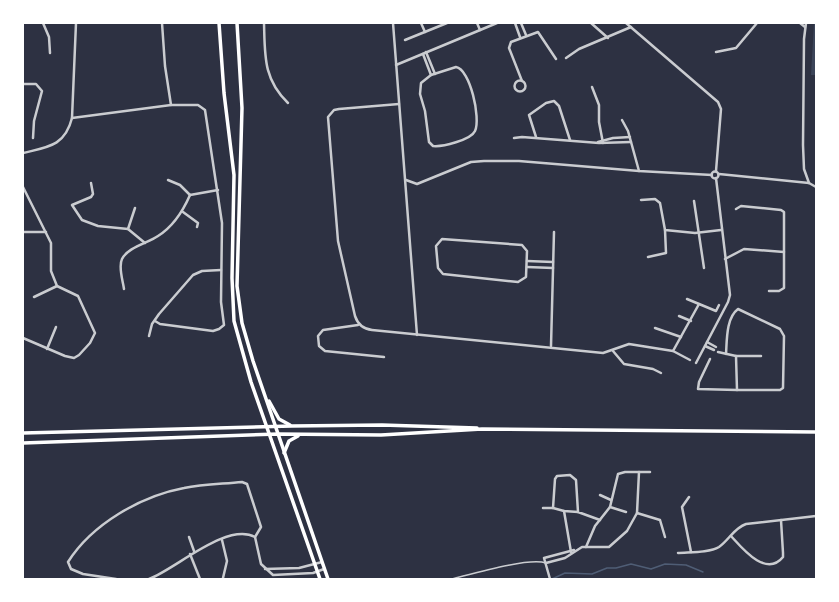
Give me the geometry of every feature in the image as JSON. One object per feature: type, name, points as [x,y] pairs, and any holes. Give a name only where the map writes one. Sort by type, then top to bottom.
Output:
[{"type":"main road","points":[[219,23],[224,93],[234,175],[233,311],[242,355],[320,579]]},
{"type":"main road","points":[[236,23],[242,104],[237,293],[242,323],[264,393],[328,579]]},
{"type":"main road","points":[[264,393],[279,419],[292,426]]},
{"type":"main road","points":[[23,433],[292,426],[467,426],[482,429]]},
{"type":"main road","points":[[23,443],[278,434],[381,435],[482,429],[816,432]]},
{"type":"main road","points":[[284,454],[289,441],[303,435]]},
{"type":"street","points":[[43,23],[49,37],[50,53]]},
{"type":"street","points":[[23,153],[48,147],[56,143],[65,135],[72,118],[76,23]]},
{"type":"street","points":[[162,23],[165,66],[171,105]]},
{"type":"street","points":[[264,23],[267,71],[274,87],[288,103]]},
{"type":"street","points":[[393,23],[417,335]]},
{"type":"street","points":[[421,23],[425,32]]},
{"type":"street","points":[[405,40],[447,23]]},
{"type":"street","points":[[477,23],[480,30]]},
{"type":"street","points":[[484,23],[486,28]]},
{"type":"street","points":[[396,65],[497,23]]},
{"type":"street","points":[[515,23],[520,37]]},
{"type":"street","points":[[521,23],[526,35]]},
{"type":"street","points":[[591,23],[608,38]]},
{"type":"street","points":[[626,23],[718,102],[721,109],[718,173],[716,178],[729,298],[696,363]]},
{"type":"street","points":[[716,52],[736,48],[757,23]]},
{"type":"street","points":[[800,23],[805,27]]},
{"type":"street","points":[[806,23],[803,146],[804,169],[809,183]]},
{"type":"street","points":[[566,58],[579,49],[631,27]]},
{"type":"street","points":[[522,82],[516,83],[514,87],[517,91],[522,92],[525,89],[525,84],[522,82],[509,48],[510,42],[526,35],[536,32],[540,33],[556,59]]},
{"type":"street","points":[[424,53],[435,74]]},
{"type":"street","points":[[424,53],[431,75]]},
{"type":"street","points":[[456,67],[463,72],[477,109],[476,127],[471,135],[449,144],[438,146],[430,145],[420,88],[423,81],[435,74],[456,67]]},
{"type":"street","points":[[23,84],[36,84],[42,91],[34,121],[33,138]]},
{"type":"street","points":[[592,88],[599,105],[599,122],[602,141]]},
{"type":"street","points":[[536,138],[528,115],[546,103],[554,101],[559,106],[570,140]]},
{"type":"street","points":[[358,324],[339,252],[328,117],[334,110],[339,109],[399,104]]},
{"type":"street","points":[[72,118],[171,105],[198,105],[204,107],[222,223],[221,302],[224,322],[221,328],[213,331],[160,324],[154,321]]},
{"type":"street","points":[[622,120],[630,137],[639,171]]},
{"type":"street","points":[[514,138],[522,137],[598,142],[630,137]]},
{"type":"street","points":[[602,141],[631,142]]},
{"type":"street","points":[[406,180],[418,184],[471,162],[484,161],[712,175],[714,172],[809,183],[816,188]]},
{"type":"street","points":[[712,175],[716,178]]},
{"type":"street","points":[[168,180],[180,185],[190,195]]},
{"type":"street","points":[[91,183],[93,194],[91,197],[72,205],[82,220],[98,226],[128,229],[145,243]]},
{"type":"street","points":[[23,186],[51,245],[51,271],[57,286],[78,296],[90,320],[95,335],[76,357],[70,358],[23,338]]},
{"type":"street","points":[[190,195],[218,190]]},
{"type":"street","points":[[124,289],[121,260],[129,252],[160,235],[183,212],[190,195]]},
{"type":"street","points":[[641,200],[655,200],[660,203],[665,230],[666,253],[648,257]]},
{"type":"street","points":[[694,201],[704,268]]},
{"type":"street","points":[[736,209],[741,206],[783,211],[784,288],[779,291],[769,291]]},
{"type":"street","points":[[128,229],[135,208]]},
{"type":"street","points":[[183,212],[199,223],[197,227]]},
{"type":"street","points":[[665,230],[699,233],[721,230]]},
{"type":"street","points":[[23,232],[46,232]]},
{"type":"street","points":[[551,346],[554,232]]},
{"type":"street","points":[[444,238],[521,245],[526,249],[527,261],[526,277],[522,281],[518,282],[446,275],[438,268],[436,246],[439,241],[444,238]]},
{"type":"street","points":[[725,259],[744,249],[784,252]]},
{"type":"street","points":[[527,261],[554,262]]},
{"type":"street","points":[[527,267],[553,268]]},
{"type":"street","points":[[150,336],[154,321],[159,314],[195,273],[221,270]]},
{"type":"street","points":[[34,297],[57,286]]},
{"type":"street","points":[[687,299],[716,311],[719,305]]},
{"type":"street","points":[[673,351],[691,321],[699,304]]},
{"type":"street","points":[[710,359],[699,382],[698,390],[782,389],[783,332],[779,328],[738,309],[729,326],[726,354]]},
{"type":"street","points":[[679,316],[691,321]]},
{"type":"street","points":[[384,357],[325,351],[319,346],[317,338],[321,331],[358,324],[369,330],[603,352],[613,351],[622,346],[634,344],[673,351],[690,360]]},
{"type":"street","points":[[47,349],[56,327]]},
{"type":"street","points":[[655,328],[681,337]]},
{"type":"street","points":[[705,346],[715,349],[707,342]]},
{"type":"street","points":[[720,349],[722,353]]},
{"type":"street","points":[[613,351],[624,364],[653,369],[661,373]]},
{"type":"street","points":[[718,352],[736,356],[762,356]]},
{"type":"street","points":[[736,356],[736,390]]},
{"type":"street","points":[[586,547],[591,533],[610,507],[618,474],[625,472],[650,472]]},
{"type":"street","points":[[550,579],[544,558],[586,547],[604,548],[612,545],[627,530],[637,513],[639,472]]},
{"type":"street","points":[[554,508],[555,479],[562,475],[570,475],[576,480],[578,512]]},
{"type":"street","points":[[116,579],[83,574],[71,569],[68,562],[94,533],[109,521],[146,500],[166,492],[185,487],[242,482],[247,484],[261,527],[255,537],[258,554],[265,568],[273,575],[318,572],[325,569]]},
{"type":"street","points":[[600,495],[611,500]]},
{"type":"street","points":[[689,497],[682,507],[691,552]]},
{"type":"street","points":[[610,507],[626,512]]},
{"type":"street","points":[[542,508],[554,508],[564,511],[578,512],[600,520]]},
{"type":"street","points":[[564,511],[571,552]]},
{"type":"street","points":[[637,513],[660,520],[665,537]]},
{"type":"street","points":[[678,553],[715,548],[731,536],[740,526],[746,524],[816,516]]},
{"type":"street","points":[[731,536],[759,563],[768,565],[777,563],[783,557],[781,520]]},
{"type":"street","points":[[149,579],[160,574],[194,551],[244,533],[255,537]]},
{"type":"street","points":[[189,537],[194,551]]},
{"type":"street","points":[[222,540],[228,561],[223,578]]},
{"type":"street","points":[[546,563],[563,559],[571,552]]},
{"type":"street","points":[[190,554],[200,579]]},
{"type":"street","points":[[265,568],[299,568],[322,562]]},
{"type":"street","points":[[285,569],[285,575]]},
{"type":"lane","points":[[452,579],[540,561],[544,558]]},
{"type":"lane","points":[[540,561],[546,563]]},
{"type":"shaded area","points":[[814,23],[816,23],[816,75],[811,75]]},
{"type":"waterway","points":[[552,579],[565,573],[592,574],[607,568],[616,568],[631,564],[651,569],[665,564],[686,565],[703,572]]}]
